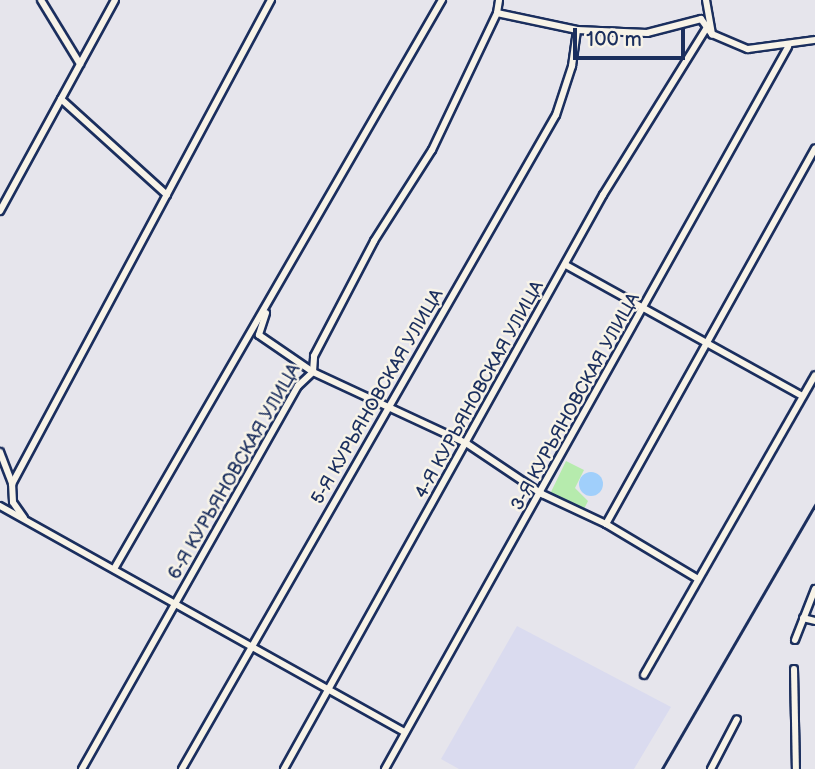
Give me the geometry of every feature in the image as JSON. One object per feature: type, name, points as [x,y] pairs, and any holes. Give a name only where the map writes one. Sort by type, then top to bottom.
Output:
[{"type":"street","points":[[41,0],[80,64]]},
{"type":"street","points":[[0,211],[115,0]]},
{"type":"street","points":[[12,484],[271,0]]},
{"type":"street","points":[[114,569],[442,0]]},
{"type":"street","name":"6-Я КУРЬЯНОВСКАЯ УЛИЦА","points":[[82,769],[298,386],[313,372],[314,356],[374,241],[432,150],[497,13],[499,0]]},
{"type":"street","points":[[706,0],[712,34]]},
{"type":"street","points":[[497,13],[577,30],[647,33],[701,19],[712,34],[748,49],[788,47],[815,40]]},
{"type":"street","name":"4-Я КУРЬЯНОВСКАЯ УЛИЦА","points":[[284,769],[603,195],[706,29]]},
{"type":"street","name":"5-Я КУРЬЯНОВСКАЯ УЛИЦА","points":[[182,769],[556,115],[577,30]]},
{"type":"street","name":"3-Я КУРЬЯНОВСКАЯ УЛИЦА","points":[[385,769],[542,494],[788,47]]},
{"type":"street","points":[[61,99],[167,195]]},
{"type":"street","points":[[606,524],[815,148]]},
{"type":"street","points":[[566,265],[802,396]]},
{"type":"street","points":[[270,299],[259,335],[313,372],[466,443],[542,494],[606,524],[698,579]]},
{"type":"street","points":[[644,675],[815,375]]},
{"type":"street","points":[[0,452],[12,484],[13,502],[24,518]]},
{"type":"street","points":[[0,506],[405,732]]},
{"type":"street","points":[[795,640],[815,589]]},
{"type":"street","points":[[803,618],[815,621]]},
{"type":"street","points":[[794,669],[796,769]]},
{"type":"street","points":[[712,769],[737,719]]},
{"type":"shaded area","points":[[517,626],[671,707],[634,769],[459,769],[441,759]]},
{"type":"green space","points":[[566,461],[584,470],[575,488],[588,501],[583,511],[550,494]]},
{"type":"water","points":[[591,472],[600,475],[603,484],[600,493],[591,496],[582,493],[579,484],[582,475]]},
{"type":"railway","points":[[662,769],[815,505]]}]
